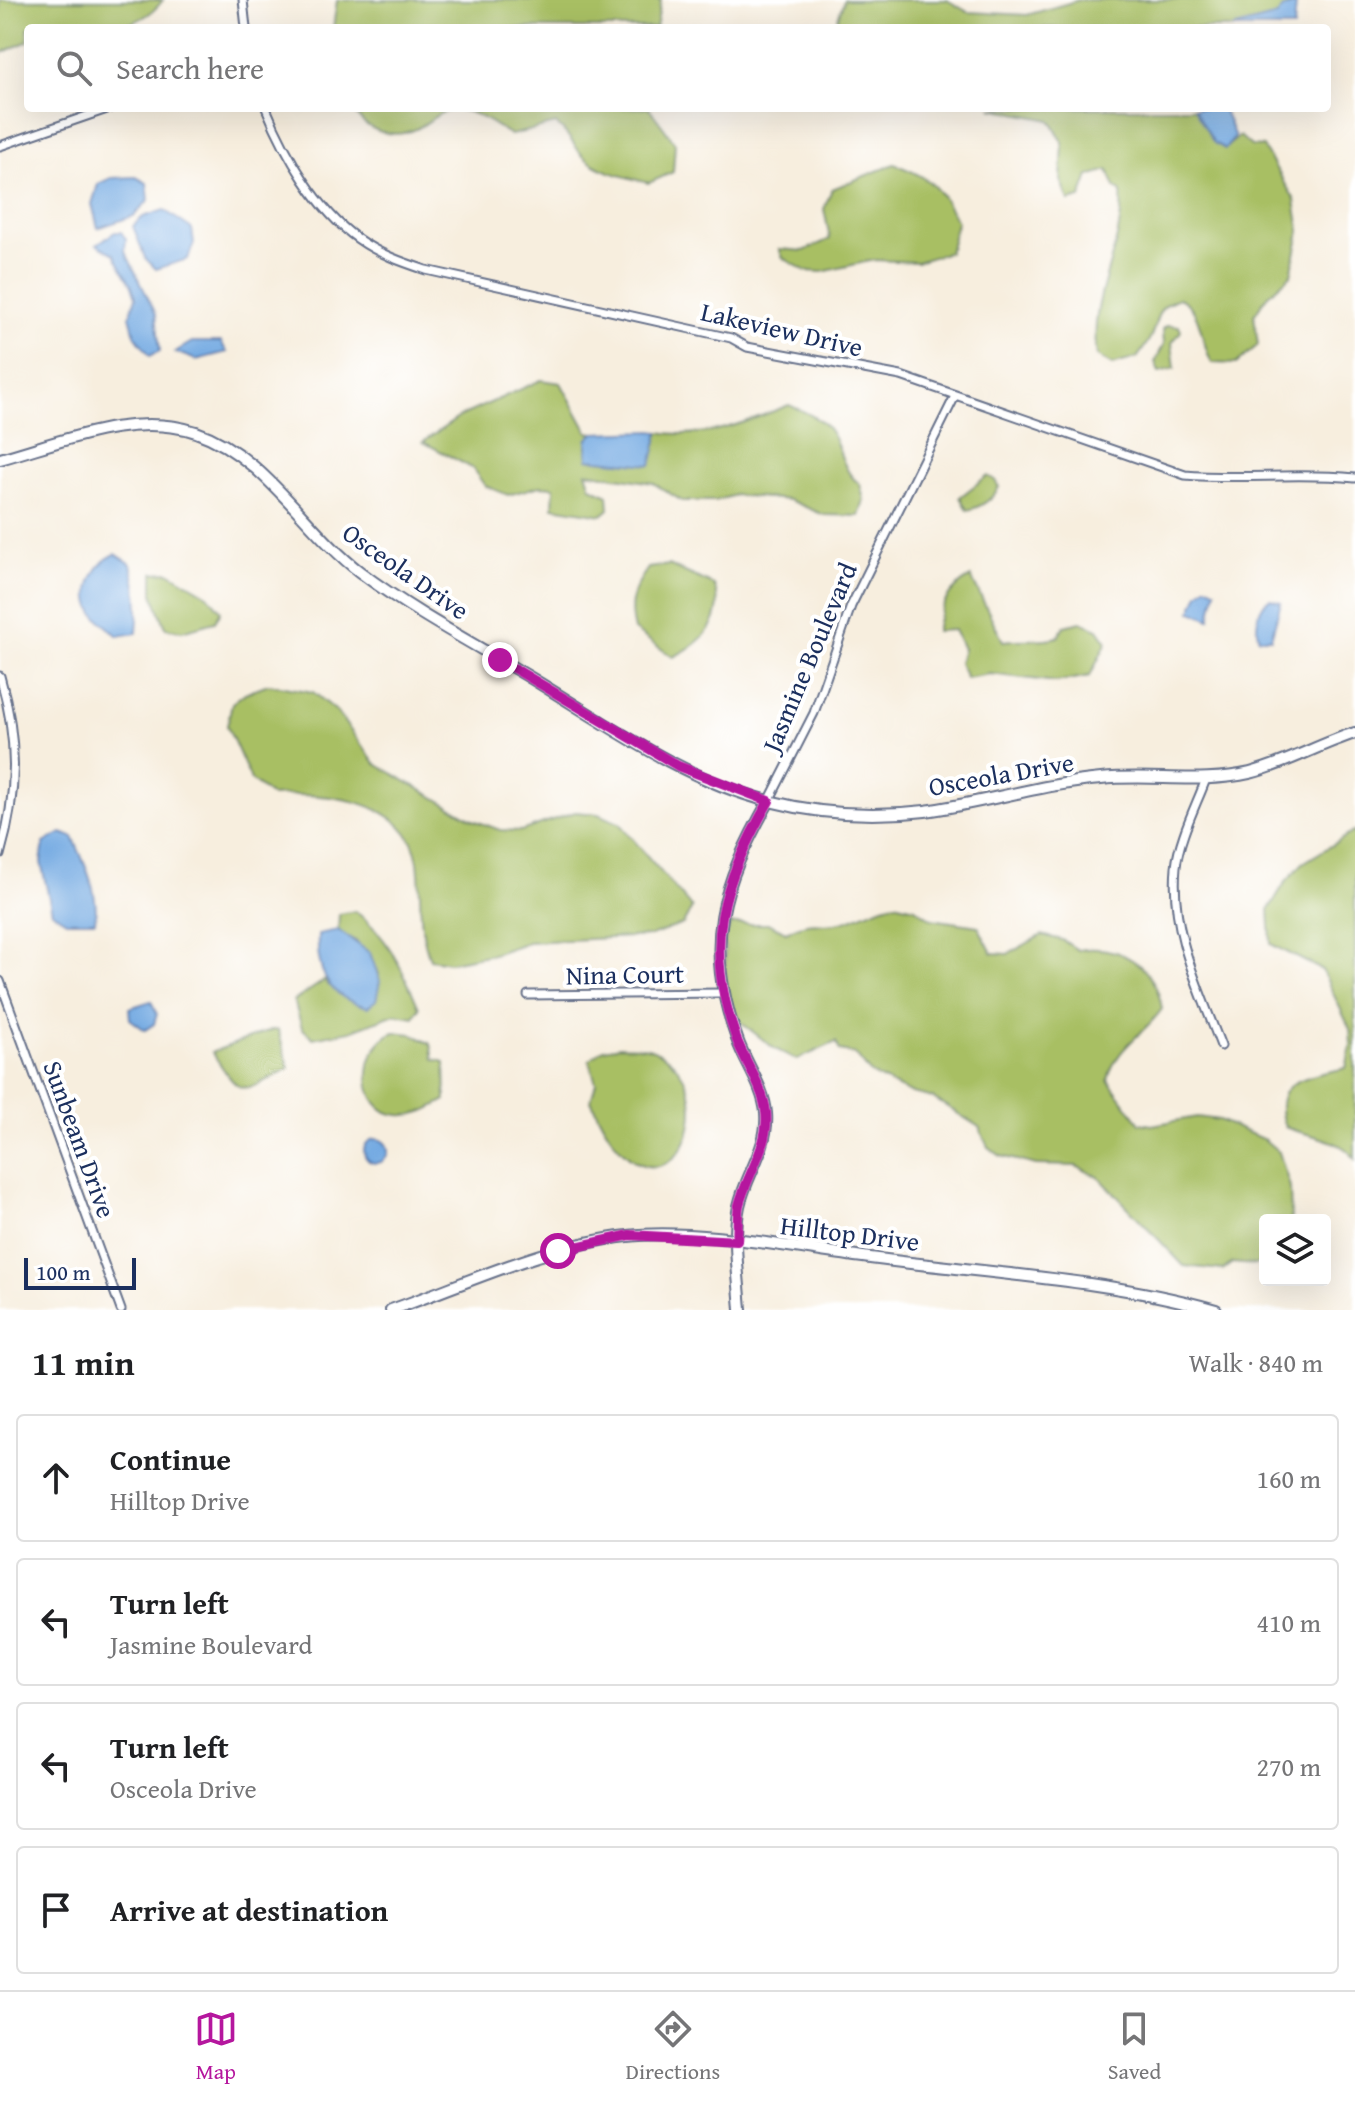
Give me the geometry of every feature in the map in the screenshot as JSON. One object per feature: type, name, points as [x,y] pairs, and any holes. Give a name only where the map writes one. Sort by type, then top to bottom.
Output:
[{"type":"street","points":[[243,0],[246,24]]},
{"type":"street","points":[[0,146],[98,112]]},
{"type":"street","name":"Lakeview Drive","points":[[268,112],[281,140],[328,211],[356,238],[382,254],[426,270],[731,338],[747,347],[901,376],[1185,475],[1229,479],[1310,474],[1355,478]]},
{"type":"street","name":"Jasmine Boulevard","points":[[741,1310],[737,1241],[739,1206],[764,1136],[766,1112],[722,993],[719,931],[727,888],[737,857],[814,713],[851,606],[955,396]]},
{"type":"street","name":"Osceola Drive","points":[[0,459],[108,429],[136,425],[199,433],[257,470],[315,533],[361,572],[422,612],[678,766],[769,801],[828,811],[877,814],[925,811],[1099,779],[1206,779],[1256,771],[1355,733]]},
{"type":"street","points":[[0,676],[13,736],[16,778],[0,855]]},
{"type":"street","points":[[1206,779],[1176,864],[1176,914],[1177,928],[1221,1046]]},
{"type":"street","name":"Sunbeam Drive","points":[[0,981],[121,1310]]},
{"type":"street","name":"Nina Court","points":[[528,995],[722,993]]},
{"type":"street","name":"Hilltop Drive","points":[[391,1310],[589,1242],[630,1235],[737,1241],[1164,1295],[1216,1310]]},
{"type":"green space","points":[[0,0],[163,0],[151,13],[126,24],[24,24],[24,43],[0,54]]},
{"type":"green space","points":[[337,0],[661,0],[657,24],[334,24]]},
{"type":"green space","points":[[844,0],[947,0],[968,12],[1027,15],[1079,0],[1295,0],[1296,4],[1284,8],[1277,16],[1248,24],[836,24]]},
{"type":"green space","points":[[354,112],[444,112],[421,126],[398,134],[371,128]]},
{"type":"green space","points":[[468,112],[652,112],[675,143],[673,172],[649,183],[623,176],[606,171],[584,157],[556,124],[511,135]]},
{"type":"green space","points":[[1011,112],[1196,112],[1214,143],[1225,148],[1240,136],[1251,146],[1263,147],[1295,200],[1300,231],[1291,275],[1267,296],[1254,315],[1258,345],[1236,364],[1212,363],[1193,310],[1179,298],[1163,308],[1151,337],[1137,358],[1112,365],[1097,356],[1097,313],[1118,233],[1121,192],[1115,187],[1108,170],[1089,176],[1081,198],[1069,201],[1061,180],[1063,142],[1050,120]]},
{"type":"green space","points":[[894,164],[926,179],[944,200],[957,222],[949,252],[917,262],[874,260],[822,272],[806,271],[783,258],[779,249],[804,251],[830,239],[824,209],[832,189]]},
{"type":"green space","points":[[1167,325],[1179,326],[1181,331],[1172,343],[1175,368],[1159,372],[1155,362],[1164,344],[1163,329]]},
{"type":"green space","points":[[541,380],[561,383],[588,432],[594,433],[587,440],[588,459],[651,465],[659,432],[693,434],[709,431],[742,423],[789,405],[812,415],[830,431],[848,471],[860,484],[864,500],[859,516],[824,515],[789,500],[735,495],[715,501],[682,501],[653,483],[586,472],[591,487],[608,495],[609,509],[602,515],[553,507],[554,487],[540,486],[508,495],[485,486],[472,468],[423,442],[461,416]]},
{"type":"green space","points":[[987,476],[994,479],[999,487],[986,502],[967,510],[960,497]]},
{"type":"green space","points":[[669,565],[714,585],[717,597],[715,619],[710,628],[694,645],[673,657],[634,630],[631,612],[635,590],[648,568]]},
{"type":"green space","points":[[169,572],[208,595],[221,611],[215,622],[182,631],[166,628],[153,594],[153,573]]},
{"type":"green space","points":[[971,577],[1003,641],[1058,637],[1064,626],[1081,622],[1098,629],[1107,642],[1090,676],[1056,682],[990,674],[966,678],[959,663],[963,649],[954,630],[936,631],[946,600],[956,587]]},
{"type":"green space","points":[[268,684],[313,692],[335,710],[376,764],[476,821],[500,830],[521,831],[575,812],[598,814],[619,823],[692,908],[683,924],[651,936],[528,942],[493,954],[450,962],[430,959],[422,923],[418,862],[411,840],[398,824],[380,811],[360,803],[313,795],[271,796],[251,780],[227,726],[232,703],[245,693]]},
{"type":"green space","points":[[1355,831],[1355,1159],[1342,1146],[1285,1127],[1281,1111],[1282,1098],[1287,1089],[1306,1078],[1346,1068],[1351,1046],[1350,1029],[1322,970],[1271,944],[1269,909],[1286,881],[1303,863]]},
{"type":"green space","points":[[895,903],[915,908],[932,919],[978,926],[992,953],[1008,954],[1042,935],[1062,940],[1078,950],[1108,950],[1121,954],[1144,970],[1158,994],[1162,1009],[1123,1050],[1108,1080],[1140,1123],[1152,1125],[1197,1117],[1219,1120],[1265,1140],[1279,1152],[1290,1187],[1291,1214],[1259,1214],[1259,1263],[1232,1263],[1223,1270],[1184,1266],[1099,1177],[1076,1166],[1036,1165],[1001,1156],[988,1147],[979,1127],[933,1098],[908,1092],[871,1074],[855,1054],[840,1051],[836,1042],[797,1060],[775,1049],[734,1017],[726,992],[724,942],[730,924],[770,924],[786,932],[810,923],[848,920]]},
{"type":"green space","points":[[355,911],[386,943],[419,1008],[414,1017],[395,1014],[350,1031],[313,1038],[302,1028],[294,1001],[325,980],[327,985],[376,1000],[379,973],[356,941],[338,932],[339,914]]},
{"type":"green space","points":[[278,1030],[289,1068],[251,1087],[236,1084],[212,1052]]},
{"type":"green space","points":[[394,1032],[412,1034],[431,1044],[434,1059],[445,1062],[446,1100],[412,1115],[386,1111],[376,1103],[370,1092],[369,1064],[382,1040]]},
{"type":"green space","points":[[620,1046],[651,1049],[678,1068],[690,1095],[691,1124],[682,1148],[665,1164],[643,1165],[617,1145],[591,1100],[596,1083],[589,1060],[604,1049]]},
{"type":"water","points":[[1296,4],[1294,24],[1248,24],[1277,16],[1283,8]]},
{"type":"water","points":[[1196,112],[1225,112],[1235,137],[1225,149],[1214,143]]},
{"type":"water","points":[[136,177],[147,183],[149,200],[134,216],[98,228],[92,204],[98,184],[111,178]]},
{"type":"water","points":[[164,210],[192,229],[194,243],[188,259],[156,269],[145,258],[133,226],[143,217]]},
{"type":"water","points":[[115,232],[121,232],[126,239],[125,251],[156,314],[160,351],[150,356],[135,335],[130,316],[136,297],[131,284],[114,254],[97,244]]},
{"type":"water","points":[[192,342],[221,342],[227,352],[196,360],[175,352]]},
{"type":"water","points":[[659,432],[651,465],[588,459],[587,440],[594,433]]},
{"type":"water","points":[[116,554],[131,564],[138,607],[137,633],[118,636],[94,613],[89,596],[96,571]]},
{"type":"water","points":[[1207,586],[1216,590],[1210,619],[1192,611],[1199,593]]},
{"type":"water","points":[[1270,599],[1281,602],[1271,638],[1259,638],[1258,616]]},
{"type":"water","points":[[61,833],[73,837],[86,867],[95,900],[95,921],[66,921],[52,912],[41,862],[44,843]]},
{"type":"water","points":[[338,930],[370,953],[380,981],[376,1000],[368,1007],[354,1003],[334,990],[322,971],[318,934]]},
{"type":"water","points":[[151,1001],[157,1014],[154,1024],[145,1030],[130,1019],[129,1008]]},
{"type":"water","points":[[376,1139],[385,1142],[388,1151],[385,1160],[376,1163],[367,1160],[364,1151],[367,1142]]},
{"type":"route","points":[[500,660],[678,766],[769,801],[737,857],[719,931],[722,993],[766,1112],[764,1136],[739,1206],[737,1241],[630,1235],[558,1251]]}]
